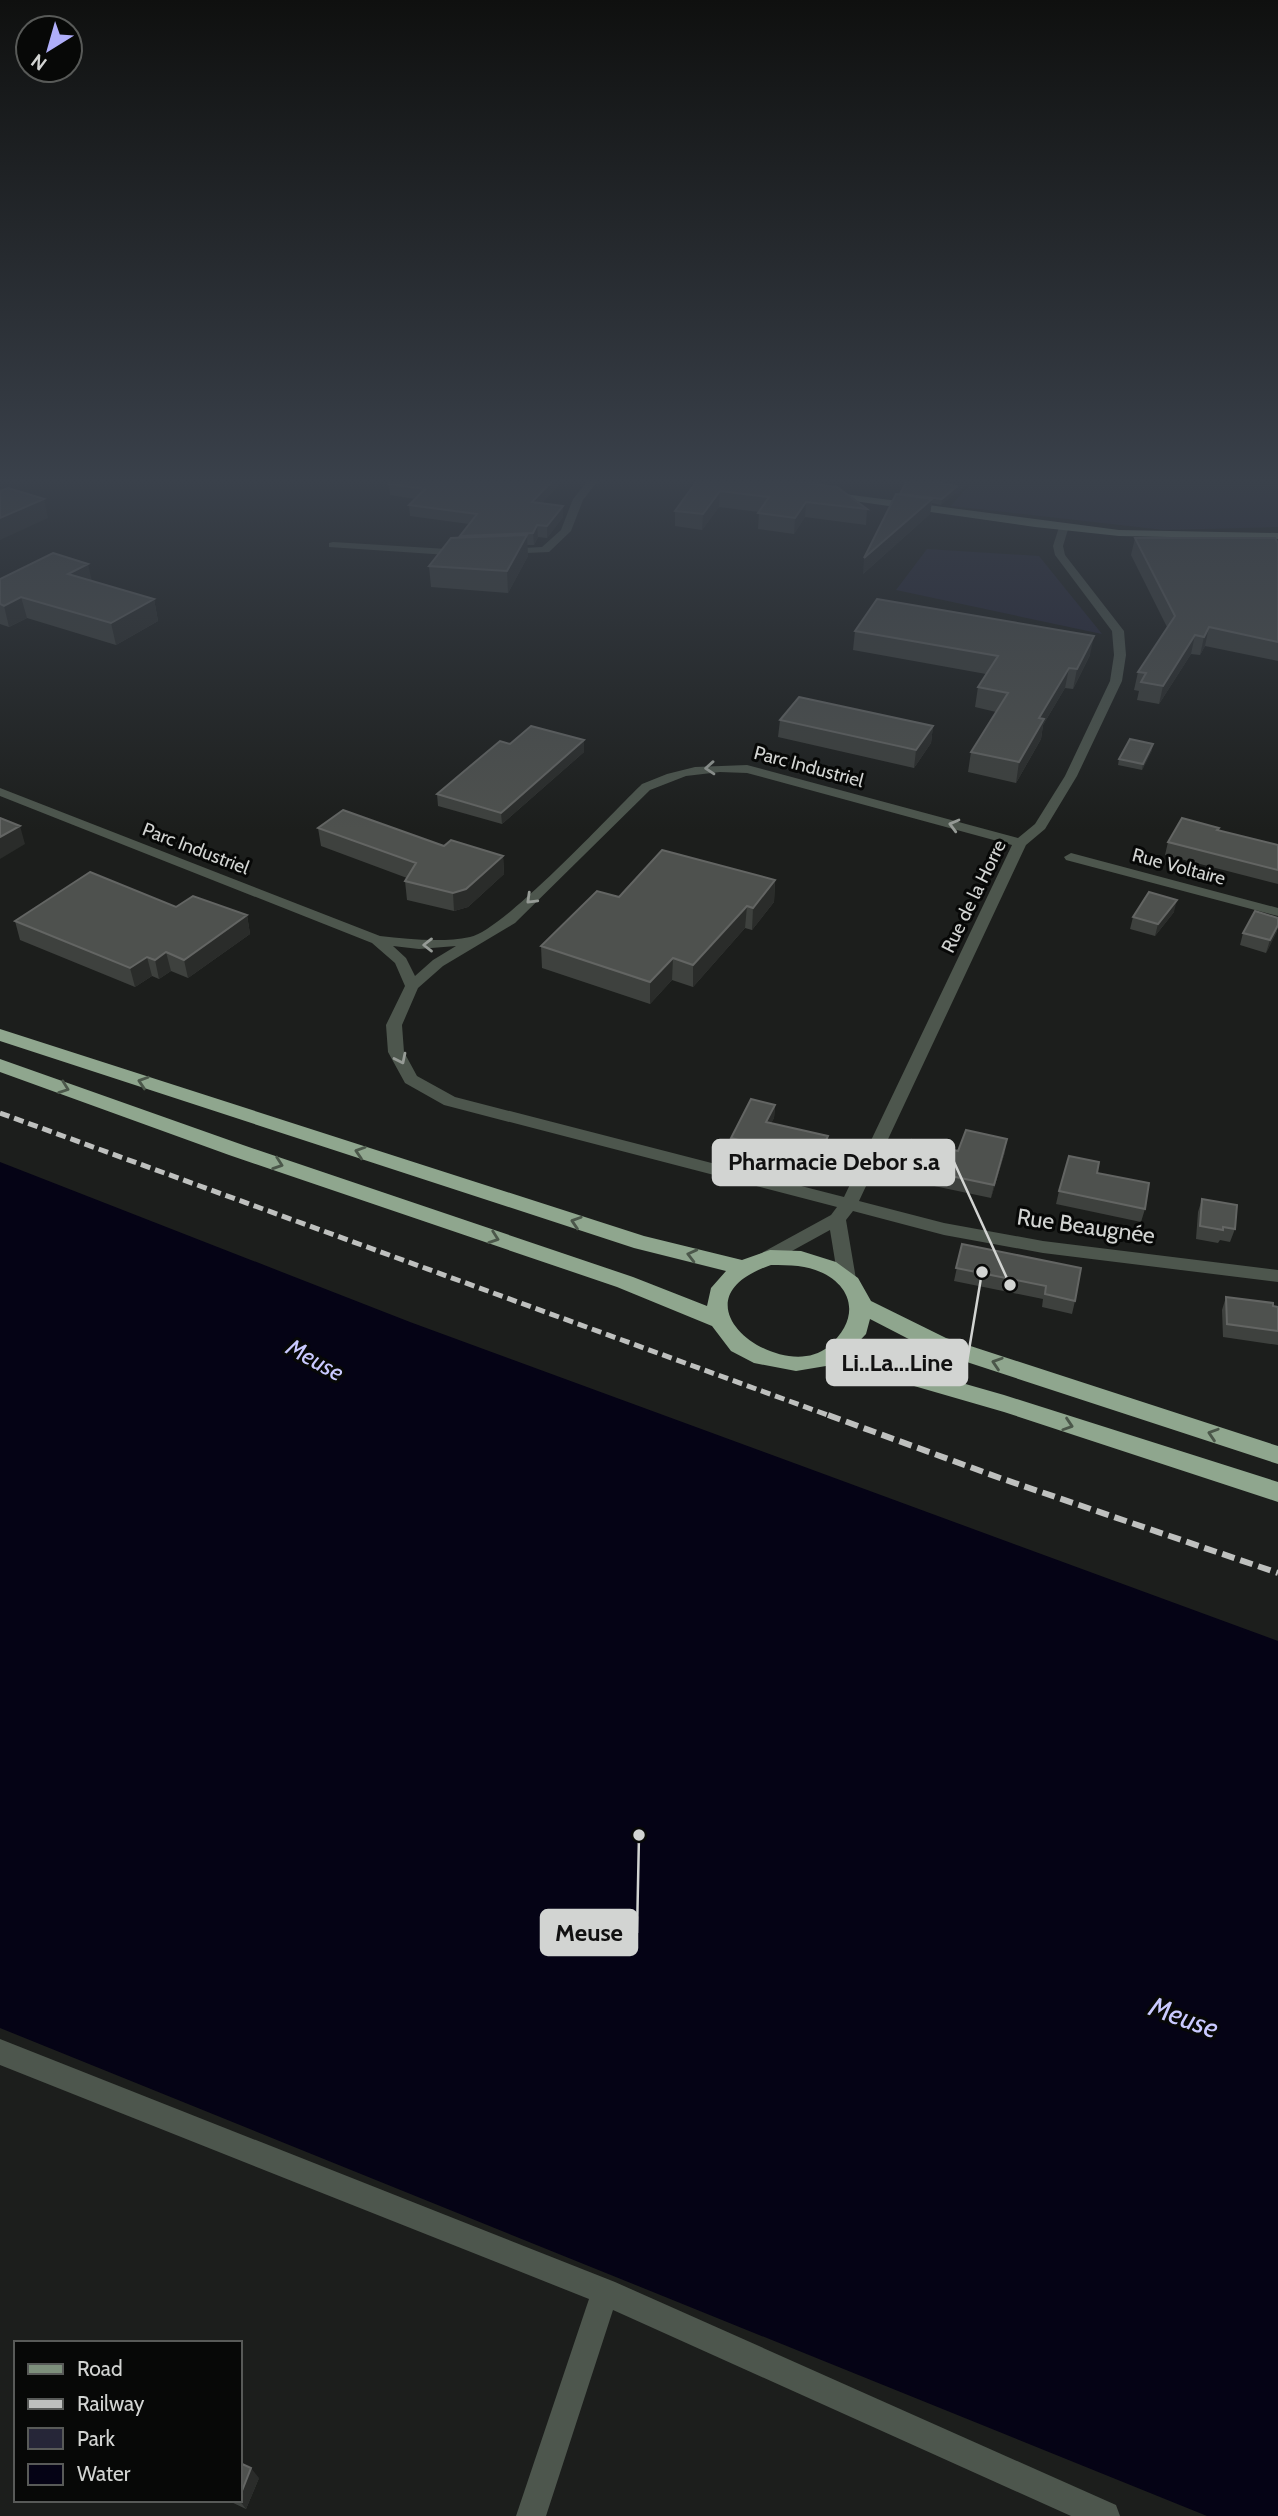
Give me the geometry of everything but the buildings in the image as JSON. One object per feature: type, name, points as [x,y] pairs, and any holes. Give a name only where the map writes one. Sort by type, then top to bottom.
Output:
[{"type":"highway","points":[[0,1035],[641,1242],[742,1267]]},
{"type":"highway","points":[[0,1065],[236,1150],[625,1282],[719,1320]]},
{"type":"highway","points":[[789,1256],[814,1261],[847,1279],[863,1306],[862,1325],[852,1341],[834,1354],[813,1361],[789,1363],[766,1359],[745,1349],[729,1336],[719,1320],[717,1305],[720,1291],[729,1278],[742,1267],[764,1259],[789,1256]]},
{"type":"highway","points":[[863,1306],[938,1344],[1278,1455]]},
{"type":"highway","points":[[834,1354],[933,1382],[1278,1492]]},
{"type":"street","name":"Rue de la Horre","points":[[837,1219],[849,1204],[1020,843],[1040,827],[1071,776],[1116,681],[1120,655],[1118,631],[1091,595]]},
{"type":"street","name":"Parc Industriel","points":[[849,1204],[450,1101],[411,1079],[396,1052],[394,1025],[412,986],[438,963],[510,920],[646,787],[672,774],[708,766],[747,768],[1020,843]]},
{"type":"street","name":"Parc Industriel","points":[[0,792],[377,940],[419,945],[478,939]]},
{"type":"street","name":"Rue Voltaire","points":[[1070,857],[1278,912]]},
{"type":"street","name":"Parc Industriel","points":[[377,940],[401,961],[412,986]]},
{"type":"street","name":"Rue Beaugnée","points":[[849,1204],[944,1229],[1043,1247],[1278,1276]]},
{"type":"street","points":[[764,1259],[837,1219],[847,1279]]},
{"type":"street","points":[[0,2052],[605,2292],[1105,2516]]},
{"type":"street","points":[[531,2516],[605,2292]]},
{"type":"green space","points":[[921,595],[1071,595],[1102,634]]},
{"type":"water","name":"Meuse","points":[[0,1162],[410,1322],[1278,1641],[1278,2516],[1207,2516],[0,2028]]},
{"type":"railway","points":[[0,1113],[833,1417]]},
{"type":"railway","points":[[828,1415],[1000,1478],[1278,1573]]},
{"type":"place","name":"Li..La...Line","points":[[982,1272]]},
{"type":"place","name":"Pharmacie Debor s.a","points":[[1010,1285]]},
{"type":"place","name":"Meuse","points":[[639,1835]]}]
